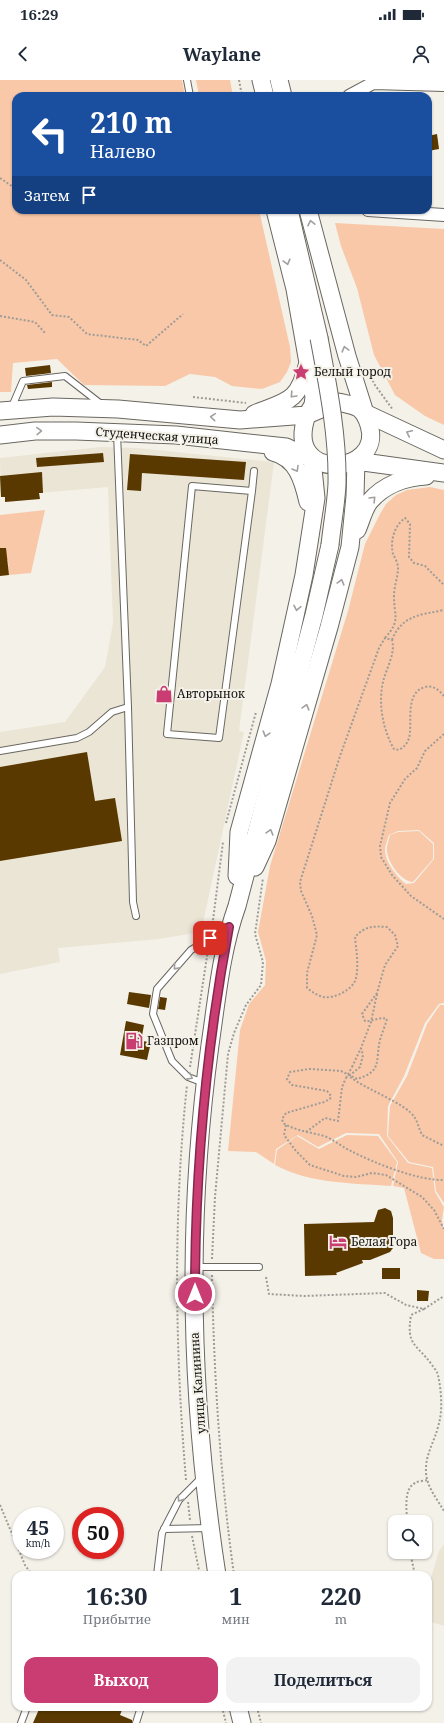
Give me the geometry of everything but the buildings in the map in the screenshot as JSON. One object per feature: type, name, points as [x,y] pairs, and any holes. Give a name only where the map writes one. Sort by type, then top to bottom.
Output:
[{"type":"main road","points":[[255,80],[256,92]]},
{"type":"main road","points":[[261,80],[264,92]]},
{"type":"main road","points":[[279,80],[282,92]]},
{"type":"main road","points":[[276,214],[295,290],[314,397],[313,405],[302,428],[305,449],[312,458],[326,464],[345,464],[356,461],[444,474]]},
{"type":"main road","points":[[236,906],[314,615],[330,545],[337,485],[336,455],[327,378],[290,214]]},
{"type":"main road","points":[[236,906],[267,841],[330,627],[350,547],[355,496],[356,461],[368,449],[371,441],[370,429],[347,356],[309,214]]},
{"type":"main road","points":[[240,420],[292,398],[302,384],[308,360]]},
{"type":"main road","points":[[307,415],[338,402],[356,406],[365,413],[444,450]]},
{"type":"main road","name":"Студенческая улица","points":[[5,411],[53,408],[112,409],[240,420],[307,415]]},
{"type":"main road","points":[[112,409],[116,432]]},
{"type":"main road","name":"Студенческая улица","points":[[0,435],[35,431],[116,432],[176,435],[238,442],[262,443],[286,447],[312,458]]},
{"type":"main road","points":[[238,442],[283,454],[294,465],[304,484],[308,504],[304,575]]},
{"type":"main road","points":[[236,906],[239,832],[280,684],[304,575],[316,498],[312,458]]},
{"type":"main road","points":[[350,547],[369,502],[381,492],[396,482],[417,476],[444,474]]},
{"type":"main road","name":"улица Калинина","points":[[216,1571],[204,1475],[194,1322],[195,1267],[198,1166],[205,1083],[219,981],[229,927],[236,906]]},
{"type":"main road","points":[[239,1711],[242,1723]]},
{"type":"street","points":[[356,92],[374,82],[444,85]]},
{"type":"street","points":[[429,214],[444,215]]},
{"type":"lane","points":[[187,80],[189,92]]},
{"type":"lane","points":[[5,411],[22,381],[65,376],[112,409]]},
{"type":"lane","points":[[116,432],[128,707],[133,902],[136,916]]},
{"type":"lane","points":[[252,491],[192,486],[167,734],[219,738],[252,491],[254,471]]},
{"type":"lane","points":[[0,751],[77,738],[89,732],[112,712],[128,707]]},
{"type":"lane","points":[[205,1083],[188,1077],[172,1061],[153,1014],[157,989],[191,950],[229,927]]},
{"type":"lane","points":[[195,1267],[259,1267]]},
{"type":"lane","points":[[157,1571],[162,1533],[179,1500],[187,1490],[204,1475]]},
{"type":"lane","points":[[164,1529],[210,1528]]},
{"type":"lane","points":[[21,1723],[26,1711]]},
{"type":"lane","points":[[136,1723],[140,1711]]},
{"type":"path","points":[[239,80],[241,92]]},
{"type":"path","points":[[0,178],[12,186]]},
{"type":"path","points":[[0,260],[26,280],[52,315],[69,317],[87,334],[138,340],[146,346],[183,314]]},
{"type":"path","points":[[0,316],[35,322],[46,334]]},
{"type":"path","points":[[366,366],[375,385],[397,415]]},
{"type":"path","points":[[193,397],[248,403]]},
{"type":"path","points":[[306,1132],[325,1118],[338,1122],[342,1086],[361,1048],[371,1022],[385,965],[398,946],[395,935],[387,927],[371,926],[360,931],[355,937],[357,976],[355,983],[337,995],[325,997],[314,993],[307,988],[306,973],[317,935],[312,916],[301,892],[300,882],[340,756],[379,648],[392,630],[397,617],[394,596],[398,567],[392,544],[396,527],[405,518],[410,524],[409,557],[414,563],[425,566],[444,585]]},
{"type":"path","points":[[444,610],[411,617],[396,629],[392,640],[394,647],[383,682],[381,706],[387,736],[394,749],[399,750],[406,746],[410,728],[413,698],[417,693],[423,688],[430,686],[438,689],[444,696]]},
{"type":"path","points":[[385,638],[392,640]]},
{"type":"path","points":[[225,826],[258,706]]},
{"type":"path","points":[[444,734],[425,751],[417,768],[405,778],[390,803],[380,846],[381,857],[392,875],[411,896],[444,919]]},
{"type":"path","points":[[199,1571],[191,1528],[179,1379],[178,1309],[180,1178],[188,1077],[210,938],[223,841]]},
{"type":"path","points":[[234,1571],[218,1432],[214,1361],[212,1267],[215,1197],[228,1054],[234,1033],[246,1005],[261,985],[263,962],[255,934],[264,873]]},
{"type":"path","points":[[377,993],[362,1014],[365,1021],[371,1022],[384,1018],[387,1019],[380,1041],[378,1064],[369,1076],[357,1079],[341,1071],[333,1070],[309,1069],[290,1072],[287,1079],[292,1085],[327,1091],[331,1096],[330,1099],[324,1102],[286,1113],[282,1119],[283,1123],[306,1132],[325,1136],[350,1151],[384,1166],[434,1180],[444,1180]]},
{"type":"path","points":[[350,1076],[360,1067],[363,1056],[361,1048]]},
{"type":"path","points":[[350,1076],[356,1082],[385,1098],[400,1104],[415,1118],[422,1135],[444,1146]]},
{"type":"path","points":[[286,1125],[284,1134],[296,1151],[310,1164],[344,1176],[356,1177],[372,1173],[386,1175],[422,1197],[434,1210],[444,1229]]},
{"type":"path","points":[[266,1277],[269,1294],[304,1296],[384,1293],[406,1305],[424,1309]]},
{"type":"path","points":[[444,1296],[424,1309],[411,1315],[408,1331],[414,1344],[427,1357],[438,1373],[441,1402],[440,1422],[426,1456],[429,1486],[444,1511]]},
{"type":"path","points":[[406,1515],[406,1501],[409,1489],[414,1483],[428,1480]]},
{"type":"path","points":[[0,1505],[25,1565],[29,1571]]},
{"type":"path","points":[[412,1559],[414,1571]]},
{"type":"path","points":[[223,1711],[226,1723]]},
{"type":"path","points":[[258,1711],[261,1723]]},
{"type":"shaded area","points":[[0,80],[182,80],[184,92],[12,92],[12,214],[260,214],[290,347],[291,362],[287,372],[280,382],[262,389],[232,386],[215,377],[190,374],[165,386],[84,385],[57,359],[13,363],[11,392],[0,392]]},
{"type":"shaded area","points":[[196,80],[230,80],[232,92],[198,92]]},
{"type":"shaded area","points":[[335,223],[444,229],[444,425],[425,416],[395,395],[374,355],[357,288],[341,246]]},
{"type":"shaded area","name":"Авторынок","points":[[100,447],[137,448],[274,462],[239,731],[244,732],[201,932],[159,939],[58,948],[60,962],[0,974],[0,732],[65,722],[105,667],[113,623],[108,487],[39,493],[40,499],[5,502],[5,497],[1,497],[0,458]]},
{"type":"shaded area","points":[[430,487],[444,490],[444,1003],[439,1004],[425,1023],[404,1076],[388,1106],[387,1136],[408,1163],[432,1168],[435,1192],[444,1207],[442,1220],[444,1231],[444,1259],[434,1259],[421,1253],[404,1188],[393,1186],[398,1162],[379,1134],[346,1133],[318,1147],[298,1135],[276,1149],[274,1164],[256,1152],[228,1151],[240,1030],[249,1004],[265,985],[266,961],[258,932],[270,866],[348,611],[365,544],[386,504],[396,495],[407,490]],"holes":[[[419,830],[434,843],[434,859],[414,883],[406,884],[395,873],[387,859],[385,848],[389,835],[398,831]]]},
{"type":"shaded area","points":[[45,510],[31,573],[9,575],[8,560],[0,561],[0,515]]},
{"type":"shaded area","points":[[419,831],[433,844],[433,859],[413,882],[404,879],[396,871],[388,857],[387,848],[390,835],[398,832]]},
{"type":"shaded area","points":[[440,1005],[444,1005],[444,1203],[436,1191],[433,1167],[409,1162],[388,1136],[390,1106],[407,1076],[427,1024]]},
{"type":"shaded area","points":[[347,1135],[378,1136],[397,1162],[391,1186],[332,1182],[303,1176],[275,1165],[277,1150],[297,1136],[319,1149]]},
{"type":"shaded area","points":[[444,1544],[444,1626],[432,1622],[432,1575],[439,1551]]},
{"type":"place","name":"Белый город","points":[[301,372]]},
{"type":"place","name":"Авторынок","points":[[164,694]]},
{"type":"place","name":"Газпром","points":[[134,1041]]},
{"type":"place","name":"Белая Гора","points":[[338,1242]]},
{"type":"route","points":[[195,1294],[198,1166],[205,1083],[219,981],[229,927],[210,938]]}]
